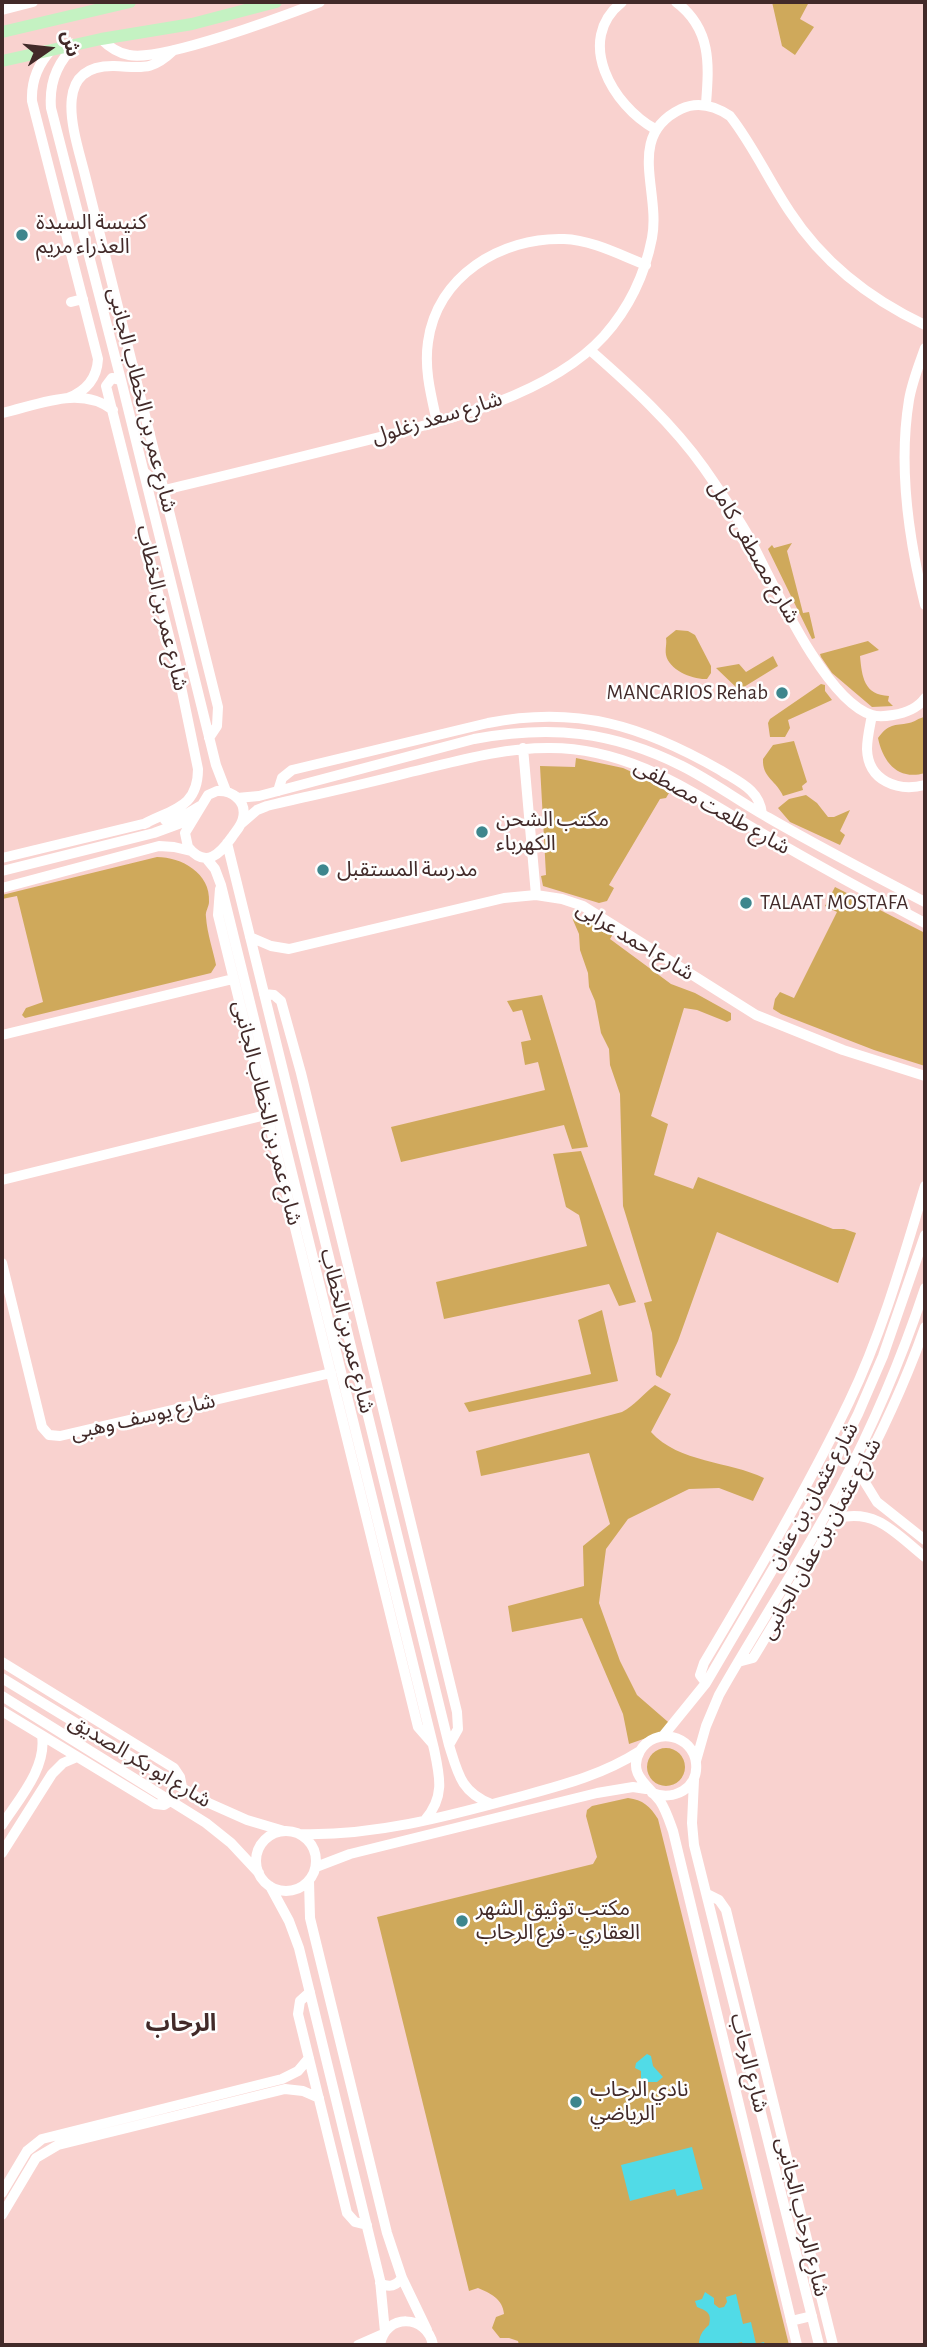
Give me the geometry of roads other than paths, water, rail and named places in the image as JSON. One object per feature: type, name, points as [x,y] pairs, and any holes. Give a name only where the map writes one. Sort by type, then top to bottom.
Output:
[{"type":"main road","points":[[2,33],[130,2]]},
{"type":"main road","points":[[2,61],[101,39],[192,24],[276,2]]},
{"type":"street","points":[[2,10],[33,2]]},
{"type":"street","points":[[101,39],[118,52],[128,55],[160,54],[320,2]]},
{"type":"street","points":[[622,2],[612,11],[603,31],[601,57],[604,71],[622,103],[636,118],[654,129],[668,115],[686,107],[706,104],[719,108],[730,116],[791,214],[829,261],[852,282],[883,303],[925,325]]},
{"type":"street","points":[[676,2],[687,9],[705,44],[709,64],[706,104]]},
{"type":"street","name":"شارع عمر بن الخطاب","points":[[76,44],[64,57],[52,82],[51,108],[209,738],[226,792]]},
{"type":"street","points":[[52,49],[38,68],[32,92],[97,352],[93,379],[85,389],[68,398]]},
{"type":"street","name":"شارع عمر بن الخطاب الجانبى","points":[[174,50],[163,60],[150,66],[136,69],[114,66],[100,68],[80,78],[71,98],[75,135],[218,707],[217,726],[209,738]]},
{"type":"street","name":"شارع سعد زغلول","points":[[164,490],[437,422],[533,386],[590,350],[622,312],[646,265],[653,233],[649,160],[654,129]]},
{"type":"street","points":[[43,142],[75,135]]},
{"type":"street","points":[[437,422],[427,364],[428,341],[433,320],[446,295],[474,265],[510,247],[565,239],[586,242],[646,265]]},
{"type":"street","points":[[71,302],[83,299]]},
{"type":"street","points":[[925,348],[909,402],[905,489],[925,605]]},
{"type":"street","name":"شارع مصطفى كامل","points":[[590,350],[663,418],[702,465],[744,528],[817,664],[847,699],[872,715]]},
{"type":"street","name":"شارع عمر بن الخطاب","points":[[121,380],[112,378],[107,383],[178,672],[198,769],[197,784],[186,804],[144,824]]},
{"type":"street","points":[[2,413],[68,398],[92,398],[113,410]]},
{"type":"street","points":[[144,472],[164,490]]},
{"type":"street","points":[[925,702],[899,714],[872,715],[867,746],[871,765],[883,781],[894,785],[925,785]]},
{"type":"street","points":[[278,791],[282,778],[292,770],[488,723],[531,716],[553,716],[612,724],[671,744],[754,793],[761,803],[762,814]]},
{"type":"street","name":"شارع طلعت مصطفى","points":[[237,798],[278,791],[474,739],[508,733],[566,731],[608,738],[656,754],[684,767],[762,814],[925,902]]},
{"type":"street","points":[[523,748],[536,895]]},
{"type":"street","name":"شارع طلعت مصطفى","points":[[242,822],[267,806],[478,755],[523,748],[583,750],[619,758],[650,769],[684,786],[836,876],[925,923]]},
{"type":"street","points":[[370,766],[375,781]]},
{"type":"street","points":[[2,888],[159,846],[174,846],[206,858],[217,855],[242,822],[243,807],[237,798],[226,792],[212,793],[200,806],[186,828],[185,838],[191,851]]},
{"type":"street","points":[[2,858],[176,818],[200,806]]},
{"type":"street","points":[[2,871],[154,833],[192,819]]},
{"type":"street","name":"شارع عمر بن الخطاب","points":[[228,843],[449,1745],[464,1787],[491,1804]]},
{"type":"street","name":"شارع عمر بن الخطاب","points":[[206,858],[215,869],[221,885],[273,1113],[326,1308],[432,1743],[441,1785],[439,1798],[425,1820]]},
{"type":"street","name":"شارع عمر بن الخطاب الجانبى","points":[[221,885],[218,915],[233,979],[273,1113],[331,1373],[418,1727],[432,1743]]},
{"type":"street","name":"شارع احمد عرابى","points":[[250,937],[271,946],[289,949],[504,898],[536,895],[562,899],[594,912],[756,1015],[843,1050],[925,1076]]},
{"type":"street","points":[[2,1035],[233,979]]},
{"type":"street","name":"شارع عمر بن الخطاب الجانبى","points":[[264,995],[274,995],[281,1001],[301,1073],[457,1712],[458,1729],[449,1745]]},
{"type":"street","points":[[2,1180],[273,1113]]},
{"type":"street","name":"شارع عثمان بن عفان الجانبى","points":[[706,1683],[700,1675],[704,1663],[766,1559],[849,1401],[884,1315],[925,1186]]},
{"type":"street","name":"شارع عثمان بن عفان","points":[[663,1736],[706,1683],[824,1482],[861,1408],[883,1356],[925,1236]]},
{"type":"street","name":"شارع يوسف وهبى","points":[[2,1263],[42,1427],[49,1435],[60,1436],[125,1422],[331,1373]]},
{"type":"street","name":"شارع عثمان بن عفان","points":[[696,1761],[713,1710],[738,1662],[839,1490],[892,1378],[925,1288]]},
{"type":"street","points":[[326,1308],[340,1304]]},
{"type":"street","name":"شارع عثمان بن عفان الجانبى","points":[[738,1662],[753,1658],[838,1518],[861,1476],[925,1327]]},
{"type":"street","points":[[861,1476],[877,1502],[925,1540]]},
{"type":"street","points":[[824,1482],[839,1490]]},
{"type":"street","points":[[838,1518],[849,1515],[882,1522],[925,1557]]},
{"type":"street","points":[[2,1662],[174,1768],[182,1787]]},
{"type":"street","name":"شارع ابو بكر الصديق","points":[[2,1678],[233,1815],[284,1831]]},
{"type":"street","name":"شارع ابو بكر الصديق","points":[[2,1696],[172,1800],[220,1833],[259,1873]]},
{"type":"street","points":[[2,1711],[155,1804],[164,1805],[172,1800]]},
{"type":"street","points":[[2,1825],[39,1766],[43,1751],[42,1736]]},
{"type":"street","points":[[316,1867],[350,1854],[597,1793],[633,1787],[668,1797],[676,1795],[690,1786],[694,1779],[696,1761],[688,1745],[672,1736],[663,1736],[654,1738],[640,1751],[586,1778],[425,1820],[355,1833],[300,1834],[284,1831],[273,1834],[264,1841],[258,1851],[256,1862],[259,1873],[270,1886],[295,1935],[310,1992],[380,2283],[384,2333],[380,2345]]},
{"type":"street","points":[[640,1751],[637,1775],[649,1791]]},
{"type":"street","points":[[2,1853],[52,1774],[63,1763],[77,1757]]},
{"type":"street","name":"شارع الرحاب","points":[[694,1779],[694,1845],[819,2345]]},
{"type":"street","name":"شارع الرحاب","points":[[649,1791],[666,1812],[673,1831],[797,2345]]},
{"type":"street","points":[[300,1834],[315,1852],[316,1867],[309,1881],[310,1918],[387,2233],[402,2278],[433,2344]]},
{"type":"street","points":[[270,1886],[286,1891],[295,1890],[309,1881]]},
{"type":"street","name":"شارع الرحاب الجانبى","points":[[707,1894],[719,1900],[726,1910],[833,2345]]},
{"type":"street","points":[[310,1992],[300,2001],[298,2007],[347,2213],[355,2222],[367,2225]]},
{"type":"street","points":[[2,2214],[36,2158],[50,2148],[290,2076],[304,2065],[309,2057]]},
{"type":"street","points":[[2,2193],[27,2151],[42,2139],[285,2089],[303,2091],[319,2098]]},
{"type":"street","points":[[778,2178],[791,2175]]},
{"type":"street","points":[[380,2283],[395,2285],[402,2278]]},
{"type":"street","points":[[791,2321],[812,2316]]},
{"type":"street","points":[[358,2345],[384,2333],[402,2320],[416,2322],[427,2330]]},
{"type":"water","points":[[647,2054],[651,2056],[653,2066],[663,2077],[657,2082],[641,2082],[641,2071],[635,2068],[636,2063]]},
{"type":"water","points":[[692,2147],[703,2189],[677,2196],[675,2189],[630,2201],[621,2165]]},
{"type":"water","points":[[705,2292],[714,2298],[714,2304],[719,2308],[724,2307],[726,2297],[736,2294],[743,2324],[751,2322],[756,2344],[764,2342],[765,2345],[743,2345],[742,2342],[699,2345],[700,2336],[709,2325],[710,2318],[706,2311],[697,2307],[695,2301],[702,2299]]},
{"type":"place","name":"كنيسة السيدة العذراء مريم","points":[[22,235]]},
{"type":"place","name":"MANCARIOS Rehab","points":[[782,693]]},
{"type":"place","name":"مكتب الشحن الكهرباء","points":[[482,832]]},
{"type":"place","name":"مدرسة المستقبل","points":[[323,870]]},
{"type":"place","name":"TALAAT MOSTAFA","points":[[746,903]]},
{"type":"place","name":"مكتب توثيق الشهر العقاري - فرع الرحاب","points":[[462,1921]]},
{"type":"place","name":"نادي الرحاب الرياضي","points":[[576,2102]]},
{"type":"district","name":"الرحاب","points":[[181,2024]]}]
